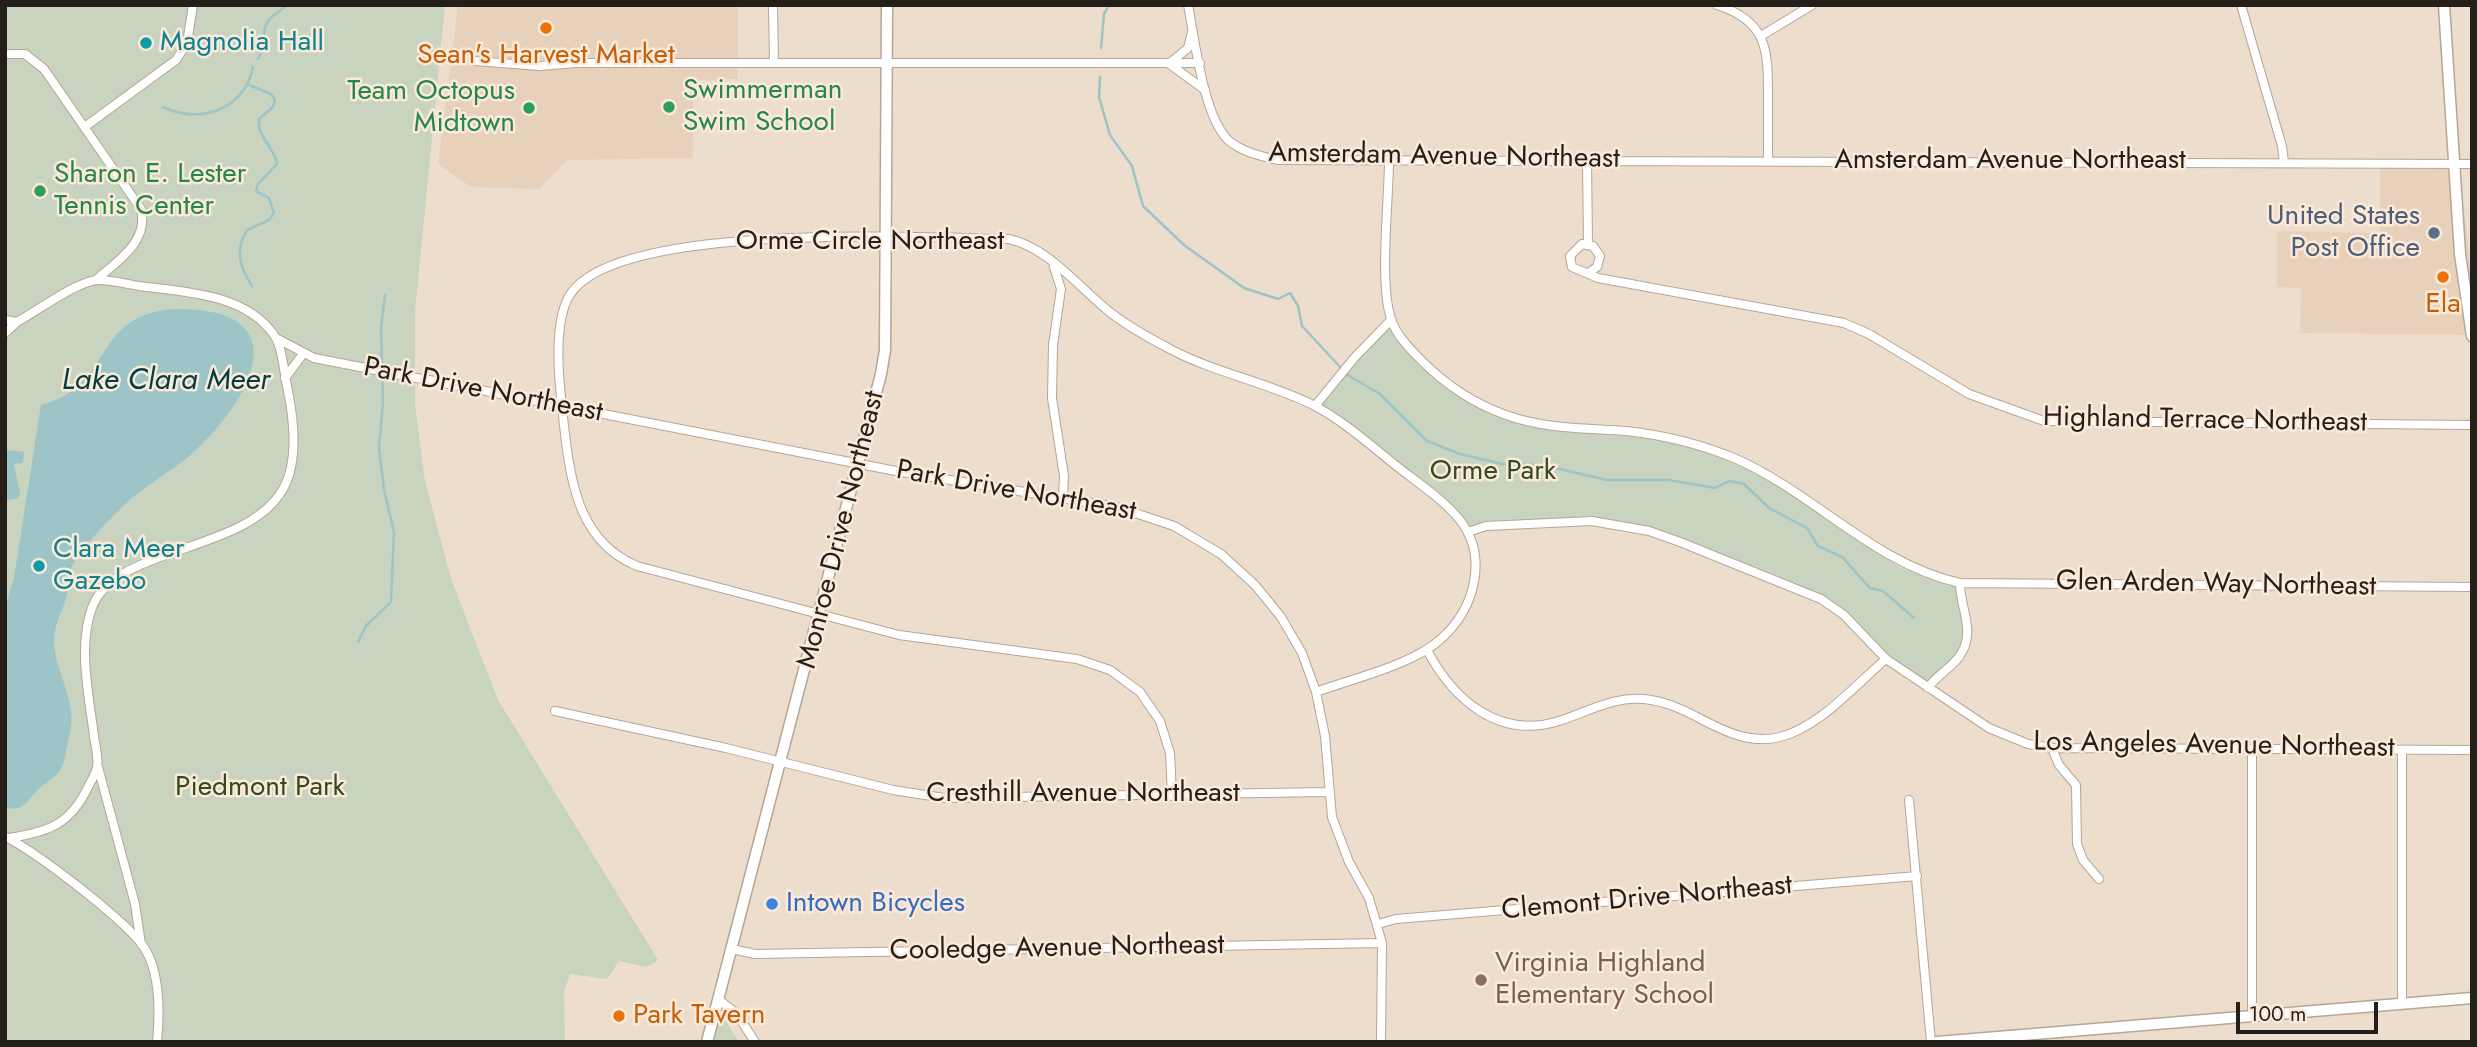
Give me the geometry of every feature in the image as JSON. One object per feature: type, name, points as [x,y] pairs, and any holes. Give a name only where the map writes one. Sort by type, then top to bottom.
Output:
[{"type":"main road","name":"Monroe Drive Northeast","points":[[707,1042],[820,615],[885,350],[887,5]]},
{"type":"main road","points":[[2444,5],[2460,254],[2472,335]]},
{"type":"main road","points":[[1937,1042],[2017,1038],[2472,998]]},
{"type":"street","points":[[86,126],[176,61],[187,43],[193,5]]},
{"type":"street","points":[[773,5],[774,64]]},
{"type":"street","name":"Amsterdam Avenue Northeast","points":[[1188,5],[1207,92],[1217,124],[1227,138],[1259,156],[1278,160],[2472,164]]},
{"type":"street","points":[[1717,5],[1743,16],[1761,36],[1768,59],[1768,161]]},
{"type":"street","points":[[1761,36],[1812,5]]},
{"type":"street","points":[[2241,5],[2282,146],[2284,162]]},
{"type":"street","points":[[1168,64],[1188,48],[1193,29]]},
{"type":"street","points":[[5,54],[19,52],[38,63],[131,190],[144,219],[138,242],[96,280],[17,322],[5,333]]},
{"type":"street","points":[[475,61],[540,66],[576,63],[1200,63]]},
{"type":"street","points":[[1168,64],[1207,92]]},
{"type":"street","points":[[1315,406],[1355,357],[1391,320],[1387,289],[1390,160]]},
{"type":"street","points":[[1587,161],[1588,244],[1600,256],[1597,267],[1588,273],[1572,267],[1570,256],[1576,246],[1588,244]]},
{"type":"street","name":"Orme Circle Northeast","points":[[1172,796],[1170,753],[1160,721],[1140,692],[1110,670],[1077,659],[899,635],[637,566],[608,551],[592,533],[581,509],[567,448],[562,407],[560,343],[562,312],[575,286],[596,270],[650,254],[727,242],[886,237],[1009,239],[1030,246],[1110,312],[1147,337],[1190,360],[1290,394],[1315,406],[1343,424],[1447,507],[1468,532]]},
{"type":"street","points":[[1051,261],[1061,289],[1053,345],[1052,398],[1063,476],[1063,498]]},
{"type":"street","name":"Highland Terrace Northeast","points":[[1588,273],[1598,278],[1844,323],[1870,334],[1969,394],[2044,421],[2472,425]]},
{"type":"street","name":"Park Drive Northeast","points":[[96,280],[231,303],[260,319],[276,338],[303,354],[328,360],[859,463],[1063,498],[1153,517],[1190,534],[1221,554],[1255,585],[1281,617],[1301,653],[1316,692],[1325,736],[1328,792],[1339,841],[1378,924],[1382,943],[1381,1042]]},
{"type":"street","points":[[5,320],[17,322]]},
{"type":"street","name":"Glen Arden Way Northeast","points":[[1391,320],[1409,348],[1431,370],[1490,409],[1535,423],[1653,435],[1719,452],[1781,481],[1898,560],[1960,583],[2472,587]]},
{"type":"street","points":[[157,1042],[157,989],[141,944],[135,904],[97,767],[86,651],[94,604],[117,577],[239,527],[277,498],[287,479],[293,452],[292,416],[276,338]]},
{"type":"street","points":[[285,378],[303,354]]},
{"type":"street","name":"Los Angeles Avenue Northeast","points":[[1468,532],[1486,526],[1572,520],[1611,523],[1649,531],[1821,599],[1844,615],[1886,659],[2003,736],[2028,744],[2052,748],[2472,750]]},
{"type":"street","points":[[1316,692],[1427,650],[1453,626],[1472,592],[1476,563],[1468,532]]},
{"type":"street","points":[[1928,688],[1938,674],[1957,659],[1967,641],[1968,622],[1960,583]]},
{"type":"street","points":[[1427,650],[1441,677],[1458,696],[1478,710],[1501,720],[1547,724],[1609,702],[1644,699],[1679,707],[1729,734],[1757,740],[1782,736],[1806,726],[1886,659]]},
{"type":"street","name":"Cresthill Avenue Northeast","points":[[555,711],[880,787],[944,798],[1328,792]]},
{"type":"street","points":[[2052,748],[2059,765],[2076,785],[2077,844],[2083,860],[2099,879]]},
{"type":"street","points":[[2252,749],[2252,1016]]},
{"type":"street","points":[[2402,750],[2402,1003]]},
{"type":"street","points":[[7,837],[48,830],[62,822],[80,800],[97,767]]},
{"type":"street","points":[[1909,800],[1931,1042]]},
{"type":"street","points":[[7,837],[93,901],[141,944]]},
{"type":"street","name":"Clemont Drive Northeast","points":[[1378,924],[1404,919],[1917,876]]},
{"type":"street","name":"Cooledge Avenue Northeast","points":[[732,949],[755,954],[1382,943]]},
{"type":"street","points":[[719,1000],[737,1014],[755,1042]]},
{"type":"shaded area","points":[[458,5],[738,5],[738,79],[693,80],[693,158],[567,160],[539,189],[471,187],[438,164]]},
{"type":"shaded area","points":[[2380,163],[2459,164],[2472,278],[2472,335],[2300,333],[2301,288],[2277,287],[2277,231],[2380,233]]},
{"type":"green space","name":"Piedmont Park","points":[[5,5],[445,5],[415,311],[415,404],[425,481],[451,579],[498,700],[658,960],[646,967],[619,961],[607,979],[570,974],[564,991],[565,1042],[5,1042]]},
{"type":"green space","name":"Orme Park","points":[[1390,323],[1419,366],[1483,411],[1566,429],[1687,443],[1776,482],[1901,568],[1955,585],[1965,614],[1962,654],[1922,689],[1876,650],[1844,611],[1737,564],[1630,529],[1554,522],[1477,533],[1316,408]]},
{"type":"green space","points":[[720,1012],[739,1042],[713,1042]]},
{"type":"water","name":"Lake Clara Meer","points":[[175,309],[213,312],[238,322],[251,338],[254,357],[248,380],[218,427],[188,457],[122,507],[92,538],[73,565],[54,638],[55,653],[71,716],[63,764],[59,772],[22,806],[10,809],[5,807],[5,608],[14,578],[41,405],[65,395],[82,382],[115,337],[128,324],[148,314]]},
{"type":"water","points":[[5,450],[24,452],[23,463],[14,464],[20,494],[18,498],[7,500]]},
{"type":"waterway","points":[[258,59],[266,25],[286,5]]},
{"type":"waterway","points":[[1101,48],[1104,14],[1109,5]]},
{"type":"waterway","points":[[163,107],[192,114],[219,110],[241,94],[253,67]]},
{"type":"waterway","points":[[1100,77],[1099,97],[1110,135],[1132,166],[1143,206],[1184,245],[1244,288],[1278,299],[1290,293],[1298,306],[1302,326],[1342,369]]},
{"type":"waterway","points":[[249,85],[271,94],[275,100],[273,107],[259,119],[259,126],[277,164],[258,184],[256,191],[269,198],[274,213],[269,220],[247,230],[241,245],[240,258],[252,286]]},
{"type":"waterway","points":[[358,642],[366,626],[391,602],[394,532],[384,490],[379,448],[383,402],[381,328],[385,295]]},
{"type":"waterway","points":[[1346,374],[1380,394],[1427,441],[1460,454],[1502,464],[1542,465],[1607,480],[1668,480],[1715,488],[1729,481],[1744,484],[1769,508],[1807,528],[1818,546],[1842,557],[1870,588],[1883,591],[1914,618]]},
{"type":"place","name":"Sean's Harvest Market","points":[[546,28]]},
{"type":"place","name":"Magnolia Hall","points":[[146,43]]},
{"type":"place","name":"Swimmerman Swim School","points":[[669,107]]},
{"type":"place","name":"Team Octopus Midtown","points":[[529,108]]},
{"type":"place","name":"Sharon E. Lester Tennis Center","points":[[40,191]]},
{"type":"place","name":"United States Post Office","points":[[2434,233]]},
{"type":"place","name":"Ela","points":[[2443,277]]},
{"type":"place","name":"Clara Meer Gazebo","points":[[39,566]]},
{"type":"place","name":"Intown Bicycles","points":[[772,904]]},
{"type":"place","name":"Virginia Highland Elementary School","points":[[1481,980]]},
{"type":"place","name":"Park Tavern","points":[[619,1016]]}]
